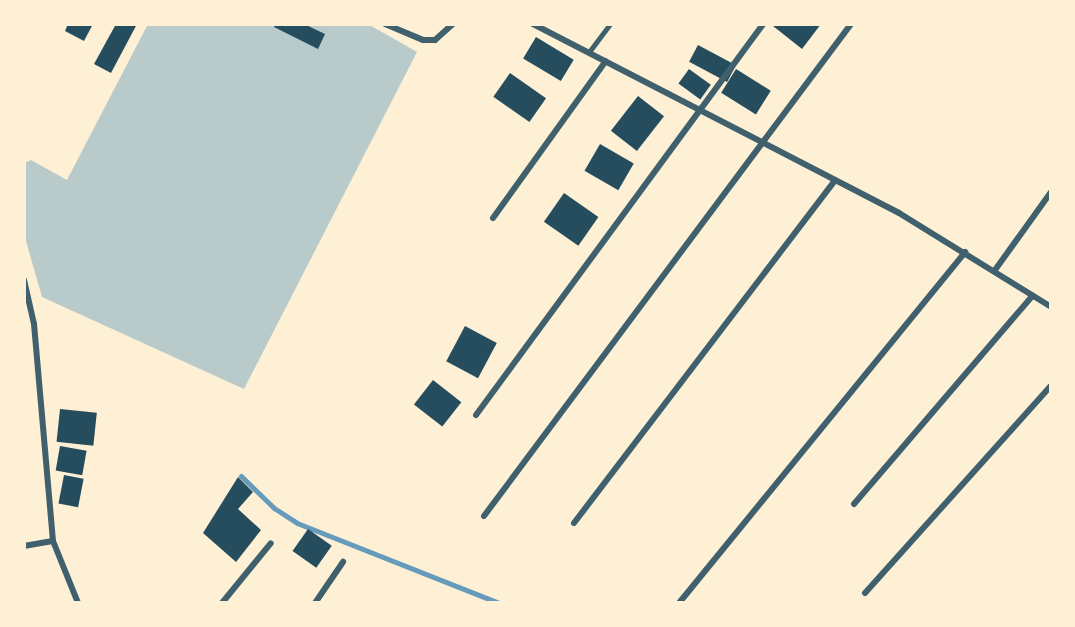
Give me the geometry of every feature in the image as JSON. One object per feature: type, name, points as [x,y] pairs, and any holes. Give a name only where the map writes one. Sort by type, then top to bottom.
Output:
[{"type":"street","points":[[385,24],[423,40],[435,40],[453,24]]},
{"type":"street","points":[[533,24],[701,108],[835,180],[965,252],[1051,307]]},
{"type":"street","points":[[476,415],[763,24]]},
{"type":"street","points":[[484,516],[851,24]]},
{"type":"street","points":[[493,218],[606,60]]},
{"type":"street","points":[[574,523],[835,180]]},
{"type":"street","points":[[995,270],[1051,192]]},
{"type":"street","points":[[680,603],[965,252]]},
{"type":"street","points":[[24,280],[34,324],[53,541],[78,603]]},
{"type":"street","points":[[854,504],[1032,296]]},
{"type":"street","points":[[865,593],[1051,386]]},
{"type":"street","points":[[24,546],[53,541]]},
{"type":"street","points":[[222,603],[271,543]]},
{"type":"street","points":[[315,603],[343,562]]},
{"type":"lane","points":[[590,52],[610,24]]},
{"type":"shaded area","points":[[148,24],[368,24],[417,52],[244,389],[42,297],[24,234],[24,163],[31,160],[67,180]]},
{"type":"building","points":[[68,24],[93,24],[84,41],[65,31]]},
{"type":"building","points":[[116,24],[137,24],[111,73],[94,64]]},
{"type":"building","points":[[276,24],[304,24],[325,34],[318,49],[274,27]]},
{"type":"building","points":[[775,24],[821,24],[802,49],[773,26]]},
{"type":"building","points":[[536,37],[574,60],[561,81],[523,58]]},
{"type":"building","points":[[698,45],[736,65],[727,82],[689,62]]},
{"type":"building","points":[[689,69],[711,85],[700,99],[678,84]]},
{"type":"building","points":[[736,69],[771,91],[756,114],[721,93]]},
{"type":"building","points":[[510,73],[546,98],[529,122],[493,97]]},
{"type":"building","points":[[638,96],[664,116],[637,151],[611,131]]},
{"type":"building","points":[[600,144],[634,164],[618,190],[584,171]]},
{"type":"building","points":[[564,193],[598,217],[578,246],[544,222]]},
{"type":"building","points":[[465,326],[497,343],[478,378],[446,361]]},
{"type":"building","points":[[433,380],[461,402],[442,427],[414,404]]},
{"type":"building","points":[[60,409],[97,413],[93,446],[57,442]]},
{"type":"building","points":[[60,446],[87,451],[82,475],[56,471]]},
{"type":"building","points":[[64,475],[84,479],[78,507],[58,503]]},
{"type":"building","points":[[238,477],[253,492],[238,509],[261,530],[236,562],[203,533]]},
{"type":"building","points":[[308,529],[332,546],[316,568],[293,551]]},
{"type":"waterway","points":[[241,476],[274,508],[297,523],[499,603]]}]
